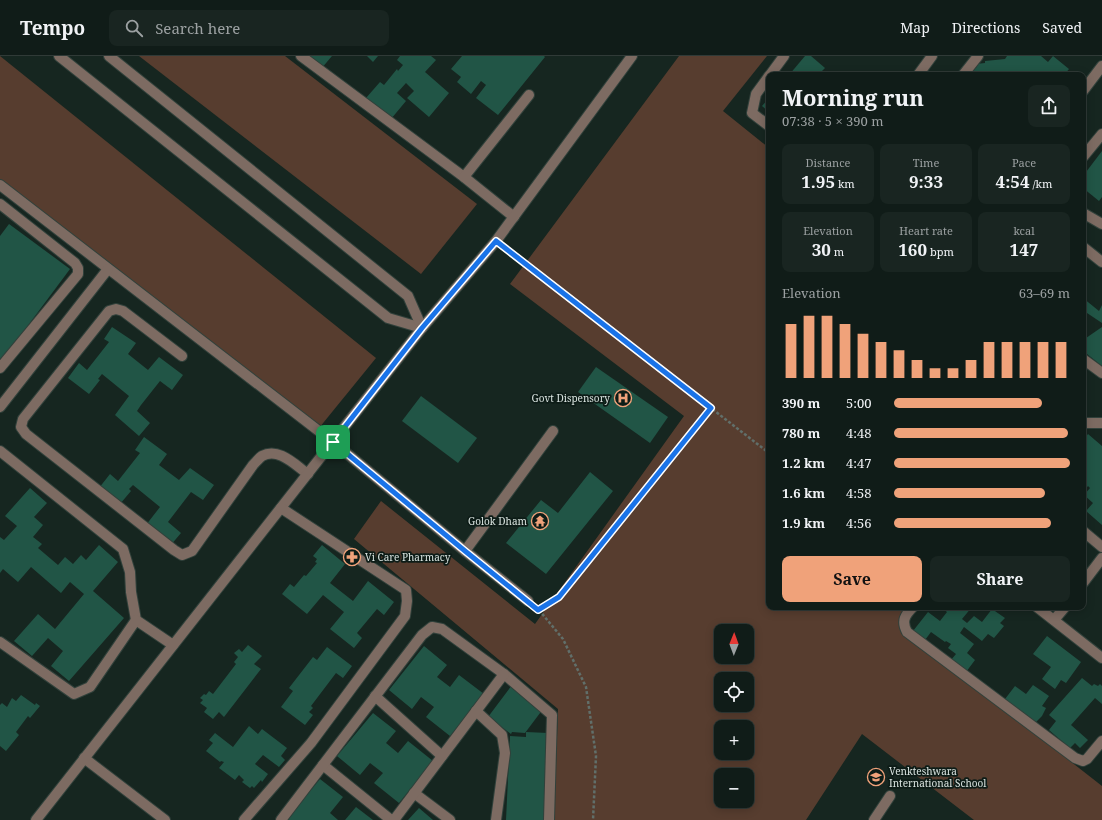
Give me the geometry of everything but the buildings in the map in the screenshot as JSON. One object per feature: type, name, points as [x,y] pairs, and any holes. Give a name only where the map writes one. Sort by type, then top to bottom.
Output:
[{"type":"street","points":[[59,56],[388,318],[422,328]]},
{"type":"street","points":[[109,56],[408,296],[422,328]]},
{"type":"street","points":[[301,56],[464,177],[514,217]]},
{"type":"street","points":[[36,820],[422,328],[496,241],[632,56]]},
{"type":"street","points":[[773,72],[784,56]]},
{"type":"street","points":[[920,72],[932,56]]},
{"type":"street","points":[[965,72],[978,56]]},
{"type":"street","points":[[1086,87],[1102,66]]},
{"type":"street","points":[[766,81],[756,94],[752,113],[766,124]]},
{"type":"street","points":[[464,177],[529,95]]},
{"type":"street","points":[[1086,153],[1102,134]]},
{"type":"street","points":[[0,185],[333,442],[528,601]]},
{"type":"street","points":[[0,204],[75,263],[78,268],[78,274],[0,368]]},
{"type":"street","points":[[1086,215],[1102,224]]},
{"type":"street","points":[[1086,249],[1102,262]]},
{"type":"street","points":[[0,407],[4,394],[108,269]]},
{"type":"street","points":[[182,356],[123,311],[116,309],[109,311],[24,420],[22,427],[26,434],[182,555],[192,551],[261,456],[278,454],[290,460],[308,474]]},
{"type":"street","points":[[1086,361],[1102,373]]},
{"type":"street","points":[[1086,423],[1102,423]]},
{"type":"street","points":[[465,551],[553,432]]},
{"type":"street","points":[[0,451],[123,549],[130,572],[131,592],[136,620],[90,687],[74,694],[0,642]]},
{"type":"street","points":[[244,820],[311,743],[405,616],[407,601],[406,590],[281,508]]},
{"type":"street","points":[[1086,534],[1102,547]]},
{"type":"street","points":[[1086,579],[1102,558]]},
{"type":"street","points":[[910,610],[906,615],[904,622],[907,632],[1075,758],[1083,761],[1088,759],[1102,742]]},
{"type":"street","points":[[1041,610],[1102,658]]},
{"type":"street","points":[[1054,620],[1062,610]]},
{"type":"street","points":[[136,620],[173,645]]},
{"type":"street","points":[[281,820],[422,635],[432,627],[442,628],[504,674],[552,715],[548,820]]},
{"type":"street","points":[[323,765],[393,820],[504,674]]},
{"type":"street","points":[[375,696],[442,756]]},
{"type":"street","points":[[476,711],[502,735],[505,753],[496,820]]},
{"type":"street","points":[[84,758],[165,820]]},
{"type":"street","points":[[414,793],[450,820]]},
{"type":"street","points":[[874,820],[890,796]]},
{"type":"path","points":[[496,241],[766,451]]},
{"type":"path","points":[[538,610],[559,597],[711,408]]},
{"type":"path","points":[[528,601],[538,610],[563,639],[586,688],[596,756],[593,820]]},
{"type":"shaded area","points":[[0,56],[376,358],[315,433],[0,181]]},
{"type":"shaded area","points":[[139,56],[285,56],[477,204],[421,274]]},
{"type":"shaded area","points":[[679,56],[767,56],[723,111],[766,146],[766,610],[914,610],[900,628],[1102,786],[1102,820],[974,820],[862,734],[806,820],[554,820],[558,709],[354,539],[381,501],[535,624],[684,416],[510,284]]},
{"type":"place","name":"Govt Dispensory","points":[[623,398]]},
{"type":"place","name":"Golok Dham","points":[[540,521]]},
{"type":"place","name":"Vi Care Pharmacy","points":[[352,557]]},
{"type":"place","name":"Venkteshwara International School","points":[[876,777]]},
{"type":"route","points":[[496,241],[711,408],[559,597],[538,610],[333,442],[422,328],[496,241]]}]
